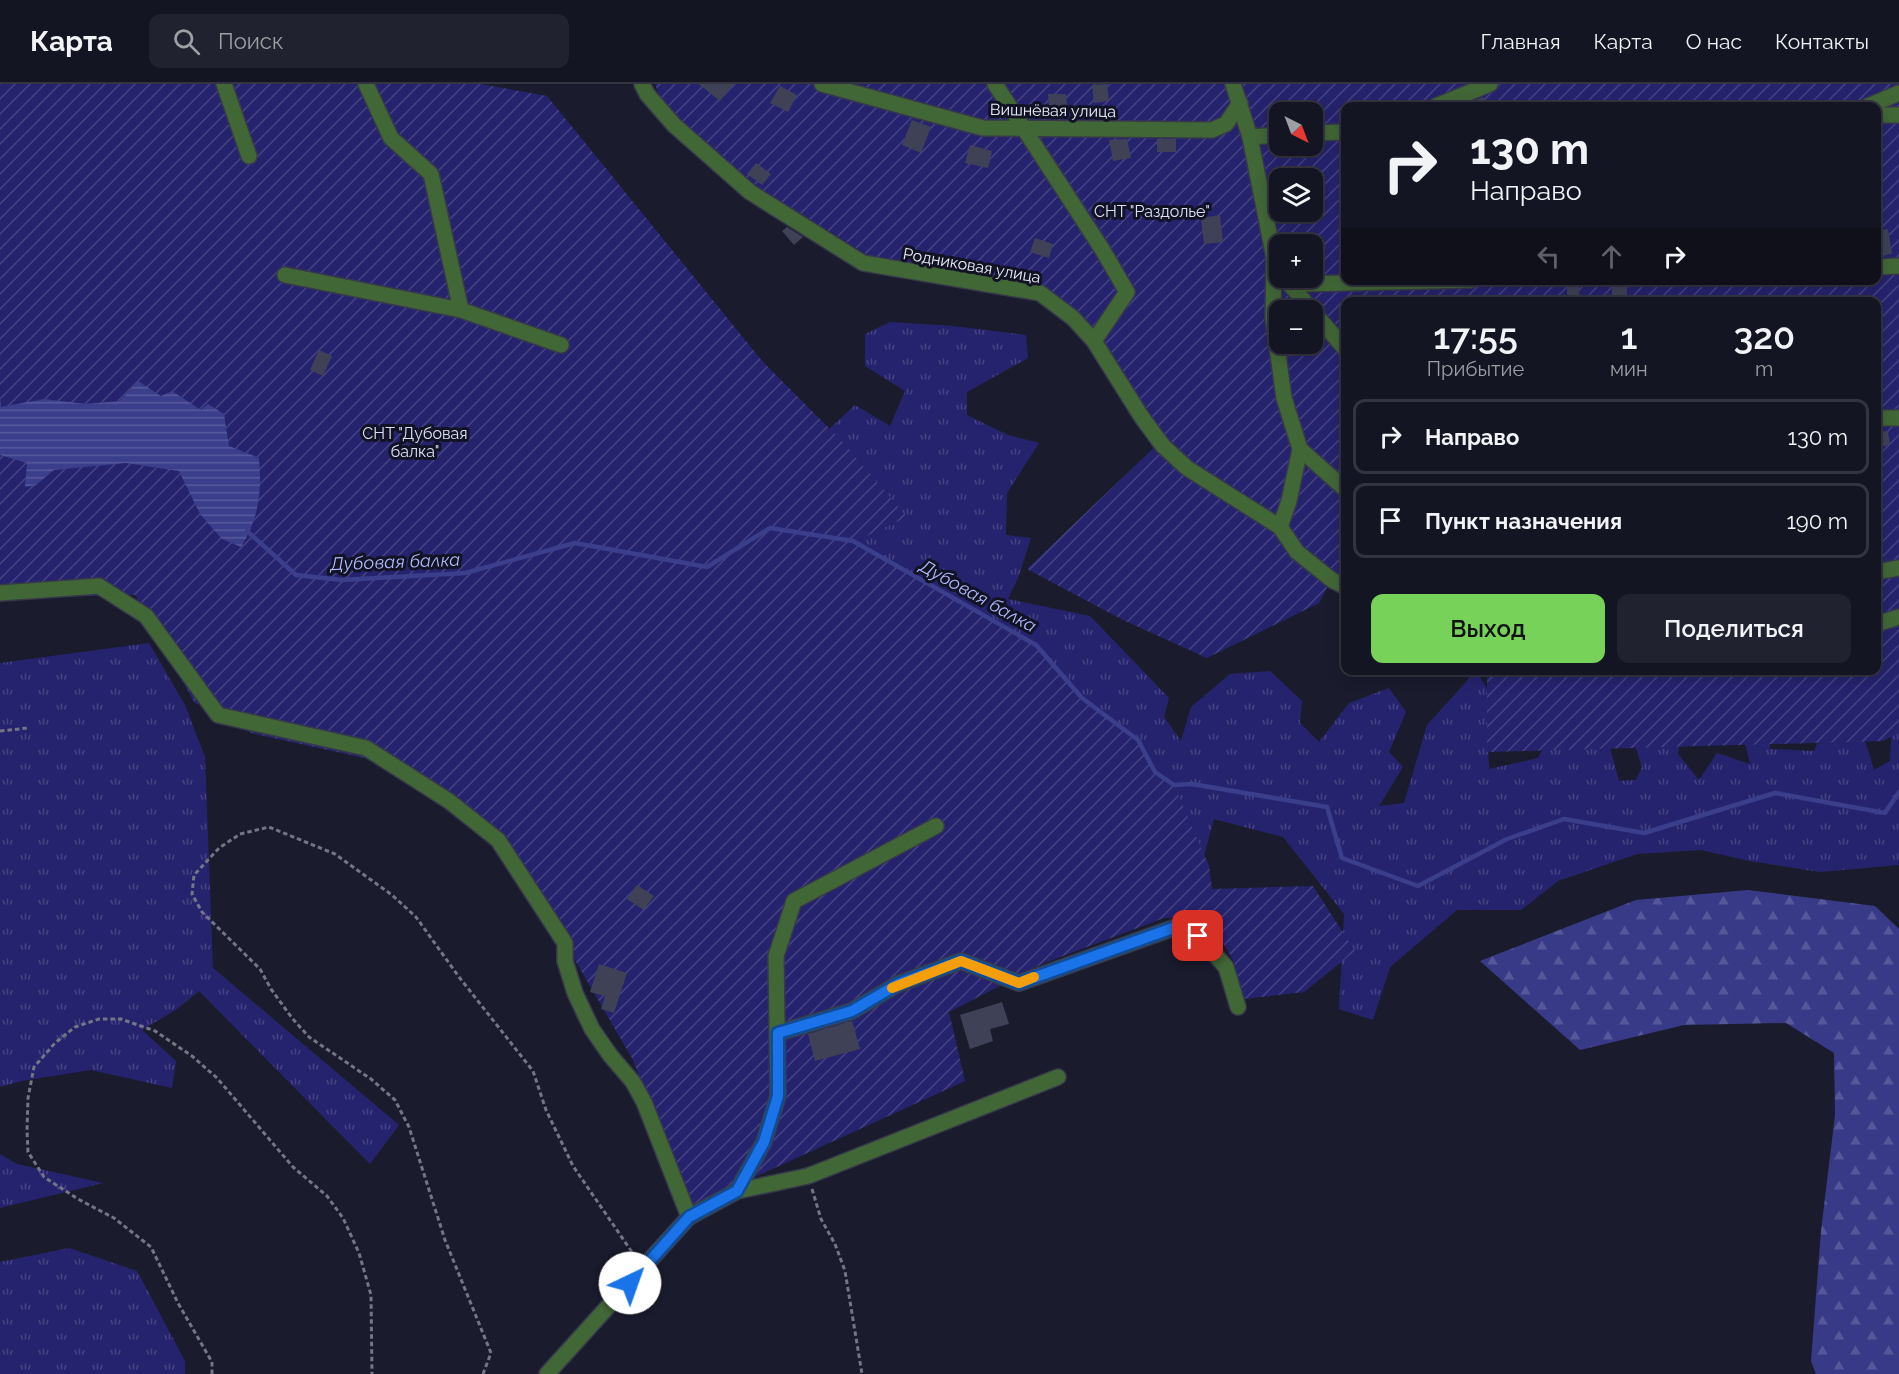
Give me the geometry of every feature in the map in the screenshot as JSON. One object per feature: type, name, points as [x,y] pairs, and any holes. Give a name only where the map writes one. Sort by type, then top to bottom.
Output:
[{"type":"street","points":[[224,84],[249,156]]},
{"type":"street","points":[[366,84],[391,138],[431,174],[461,310]]},
{"type":"street","name":"Родниковая улица","points":[[642,84],[647,94],[674,125],[750,192],[863,263],[1040,293],[1073,318],[1094,341],[1162,446],[1187,468],[1280,528],[1297,552],[1341,584]]},
{"type":"street","name":"Вишнёвая улица","points":[[822,84],[983,128],[1212,130],[1226,124],[1240,103]]},
{"type":"street","points":[[995,84],[1022,129],[1102,249],[1127,292],[1094,341]]},
{"type":"street","points":[[1233,84],[1250,136],[1271,234]]},
{"type":"street","points":[[1446,102],[1490,84]]},
{"type":"street","points":[[1878,102],[1899,93]]},
{"type":"street","points":[[1881,115],[1899,115]]},
{"type":"street","points":[[1323,133],[1341,132]]},
{"type":"street","points":[[1250,136],[1269,135]]},
{"type":"street","points":[[1881,267],[1899,266]]},
{"type":"street","points":[[285,275],[461,310],[561,345]]},
{"type":"street","points":[[1323,284],[1341,283]]},
{"type":"street","points":[[1275,288],[1273,318],[1284,398],[1299,449],[1289,501],[1280,528]]},
{"type":"street","points":[[1293,288],[1341,344]]},
{"type":"street","points":[[1881,418],[1899,418]]},
{"type":"street","points":[[1299,449],[1341,486]]},
{"type":"street","points":[[1881,571],[1899,568]]},
{"type":"street","points":[[0,593],[99,586],[147,616],[218,715],[366,748],[449,801],[498,840],[565,943],[565,961],[575,993],[592,1029],[633,1082],[645,1102],[689,1217]]},
{"type":"street","points":[[1881,622],[1899,617]]},
{"type":"street","points":[[737,1191],[764,1142],[778,1096],[776,956],[794,901],[936,826]]},
{"type":"street","points":[[778,1033],[852,1011],[898,984],[961,961],[1019,983],[1173,928],[1198,936],[1226,967],[1238,1007]]},
{"type":"street","points":[[547,1374],[689,1217],[737,1191],[808,1176],[1058,1077]]},
{"type":"path","points":[[0,731],[28,728]]},
{"type":"path","points":[[483,1374],[491,1353],[445,1240],[410,1127],[395,1101],[363,1074],[309,1037],[276,996],[260,969],[202,912],[192,894],[194,875],[219,848],[240,834],[269,827],[334,854],[392,895],[416,917],[533,1071],[546,1110],[573,1166],[643,1268]]},
{"type":"path","points":[[212,1374],[212,1362],[178,1303],[151,1247],[114,1218],[44,1177],[28,1152],[28,1098],[34,1067],[55,1043],[75,1027],[99,1019],[121,1019],[155,1031],[173,1043],[217,1078],[294,1167],[327,1196],[343,1218],[359,1253],[371,1295],[372,1374]]},
{"type":"path","points":[[808,1176],[821,1219],[835,1244],[845,1271],[862,1374]]},
{"type":"green space","name":"СНТ \"Дубовая балка\"","points":[[0,84],[480,84],[547,96],[763,362],[841,440],[907,517],[854,542],[1036,645],[1082,698],[1138,740],[1155,772],[1174,785],[1209,866],[1212,889],[1313,886],[1355,951],[1304,992],[1244,999],[1234,962],[1208,917],[1164,918],[1042,964],[949,1012],[965,1081],[689,1207],[633,1060],[565,943],[489,827],[387,763],[251,733],[194,702],[135,595],[92,596],[0,590]]},
{"type":"green space","name":"СНТ \"Раздолье\"","points":[[655,84],[1899,84],[1899,733],[1882,741],[1487,752],[1487,675],[1881,675],[1881,297],[1341,297],[1341,593],[1328,586],[1319,603],[1207,658],[1123,620],[1027,569],[1164,438],[1101,341],[1051,291],[869,256],[758,187],[690,129],[660,97]]},
{"type":"green space","points":[[890,322],[953,326],[1026,335],[1028,358],[967,392],[967,415],[1008,435],[1039,443],[1007,493],[1006,535],[1031,538],[1018,578],[1008,599],[1090,616],[1169,698],[1164,717],[1181,741],[1191,707],[1230,674],[1270,671],[1302,701],[1300,723],[1319,742],[1349,703],[1389,688],[1406,712],[1389,752],[1403,767],[1379,806],[1404,803],[1427,725],[1472,675],[1479,675],[1498,706],[1487,720],[1489,769],[1538,758],[1561,716],[1609,744],[1619,781],[1636,780],[1642,767],[1632,736],[1681,738],[1678,754],[1699,780],[1717,753],[1750,764],[1737,707],[1770,726],[1770,749],[1814,751],[1834,704],[1856,710],[1874,770],[1890,761],[1892,723],[1899,721],[1899,865],[1820,872],[1750,861],[1701,850],[1637,854],[1558,881],[1521,910],[1457,910],[1390,967],[1373,1020],[1339,1009],[1344,914],[1283,837],[1214,819],[1200,870],[0,397],[800,456],[855,405],[890,426],[905,391],[865,366],[865,334]]},
{"type":"green space","points":[[149,643],[185,705],[205,757],[213,968],[399,1125],[370,1164],[199,991],[177,1009],[142,1030],[176,1061],[172,1088],[91,1070],[21,1081],[0,1087],[0,663]]},
{"type":"green space","points":[[1748,890],[1875,906],[1899,929],[1899,1374],[1816,1374],[1811,1361],[1821,1231],[1835,1115],[1834,1053],[1786,1023],[1684,1025],[1580,1050],[1480,961],[1636,900]]},
{"type":"green space","points":[[0,1154],[17,1164],[103,1183],[0,1208]]},
{"type":"green space","points":[[69,1248],[137,1271],[185,1361],[185,1374],[0,1374],[0,1262]]},
{"type":"shaded area","points":[[138,381],[161,396],[172,391],[201,410],[208,404],[224,414],[229,446],[259,458],[258,504],[252,526],[241,547],[222,539],[200,514],[179,471],[126,463],[54,470],[36,485],[25,487],[27,463],[0,455],[0,398],[1,407],[44,399],[86,404],[120,401]]},
{"type":"building","points":[[699,84],[734,84],[720,101]]},
{"type":"building","points":[[1107,84],[1109,101],[1094,103],[1092,85]]},
{"type":"building","points":[[780,86],[797,95],[788,112],[770,103]]},
{"type":"building","points":[[1048,94],[1066,94],[1067,106],[1049,107]]},
{"type":"building","points":[[1483,97],[1485,102],[1471,102]]},
{"type":"building","points":[[912,120],[931,127],[921,153],[902,145]]},
{"type":"building","points":[[1127,139],[1131,158],[1113,161],[1109,140]]},
{"type":"building","points":[[1157,139],[1176,139],[1176,152],[1157,152]]},
{"type":"building","points":[[970,145],[992,151],[988,168],[965,163]]},
{"type":"building","points":[[756,163],[771,174],[762,185],[747,174]]},
{"type":"building","points":[[1220,215],[1223,242],[1204,244],[1201,218]]},
{"type":"building","points":[[787,227],[803,237],[794,245],[782,231]]},
{"type":"building","points":[[1888,229],[1892,254],[1881,255],[1881,230]]},
{"type":"building","points":[[1035,238],[1053,244],[1049,258],[1030,252]]},
{"type":"building","points":[[1567,287],[1579,287],[1580,297],[1567,297]]},
{"type":"building","points":[[1612,287],[1627,287],[1627,297],[1612,297]]},
{"type":"building","points":[[319,350],[332,356],[323,376],[310,370]]},
{"type":"building","points":[[1888,431],[1890,445],[1881,446],[1881,432]]},
{"type":"building","points":[[637,885],[654,896],[644,910],[627,899]]},
{"type":"building","points":[[599,964],[627,973],[614,1013],[601,1009],[605,996],[590,992]]},
{"type":"building","points":[[1002,1002],[1009,1024],[990,1029],[993,1041],[970,1049],[960,1015]]},
{"type":"building","points":[[852,1021],[860,1049],[815,1061],[808,1034]]},
{"type":"waterway","name":"Дубовая балка","points":[[247,531],[296,575],[342,580],[465,573],[575,543],[707,567],[770,528],[853,541],[1036,645],[1082,698],[1138,740],[1155,772],[1174,785],[1192,784],[1327,807],[1342,858],[1418,886],[1507,839],[1564,819],[1644,833],[1775,793],[1885,813],[1899,792]]},
{"type":"slow traffic","points":[[892,988],[961,961],[1019,983],[1034,977]]},
{"type":"route","points":[[630,1283],[689,1217],[737,1191],[764,1142],[778,1096],[778,1033],[852,1011],[898,984],[961,961],[1019,983],[1173,928],[1198,936]]}]
